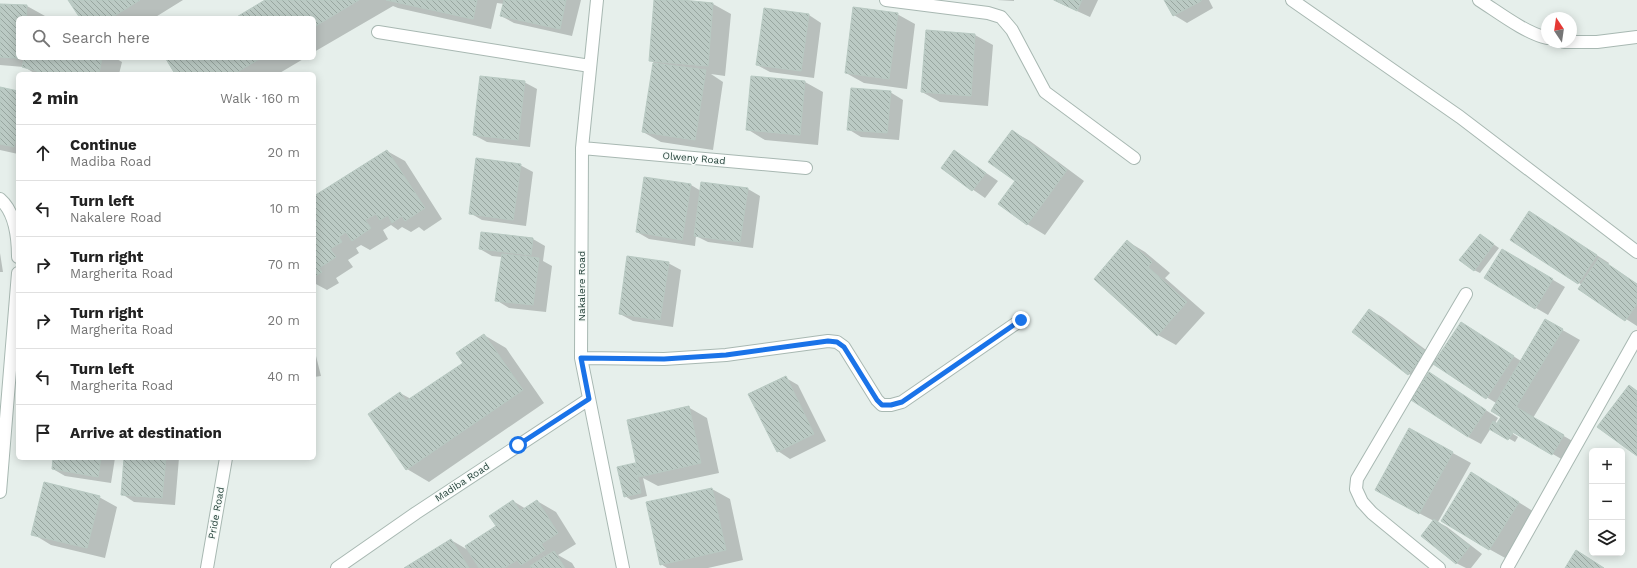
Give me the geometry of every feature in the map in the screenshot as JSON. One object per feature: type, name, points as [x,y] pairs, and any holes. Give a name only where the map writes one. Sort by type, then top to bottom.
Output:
[{"type":"street","name":"Nakalere Road","points":[[598,0],[582,148],[581,358],[623,568]]},
{"type":"street","points":[[886,0],[988,13],[1001,17],[1012,30],[1045,92],[1134,158]]},
{"type":"street","points":[[1292,0],[1460,117],[1637,252]]},
{"type":"street","points":[[1479,0],[1541,36]]},
{"type":"street","points":[[378,32],[590,66]]},
{"type":"street","points":[[1577,42],[1597,42],[1637,37]]},
{"type":"street","name":"Olweny Road","points":[[582,148],[806,168]]},
{"type":"street","points":[[0,198],[6,204],[14,226],[16,242]]},
{"type":"street","points":[[1439,568],[1372,513],[1362,502],[1356,489],[1357,479],[1466,294]]},
{"type":"street","points":[[0,492],[16,297]]},
{"type":"street","points":[[581,358],[664,359],[726,355],[832,341],[837,342],[844,347],[877,400],[882,405],[891,405],[902,402],[1021,320]]},
{"type":"street","points":[[1507,568],[1637,337]]},
{"type":"street","name":"Madiba Road","points":[[337,568],[416,513],[589,399]]},
{"type":"street","name":"Pride Road","points":[[207,568],[226,460]]},
{"type":"building","points":[[68,0],[140,0],[114,16],[79,16]]},
{"type":"building","points":[[265,0],[359,0],[316,26],[316,16],[238,16]]},
{"type":"building","points":[[386,0],[477,0],[473,19]]},
{"type":"building","points":[[504,0],[566,0],[560,29],[500,16]]},
{"type":"building","points":[[654,0],[682,0],[713,3],[708,66],[649,61]]},
{"type":"building","points":[[1054,0],[1082,0],[1077,11]]},
{"type":"building","points":[[1164,0],[1201,0],[1201,1],[1173,16]]},
{"type":"building","points":[[0,4],[27,5],[26,16],[16,16],[16,58],[0,57]]},
{"type":"building","points":[[853,7],[898,13],[889,79],[845,73]]},
{"type":"building","points":[[764,8],[809,14],[801,71],[756,65]]},
{"type":"building","points":[[926,30],[975,34],[971,96],[921,92]]},
{"type":"building","points":[[24,60],[102,60],[99,72],[37,72],[22,67]]},
{"type":"building","points":[[167,60],[258,60],[237,72],[174,72]]},
{"type":"building","points":[[653,63],[706,70],[695,140],[642,132]]},
{"type":"building","points":[[480,76],[525,81],[518,140],[473,135]]},
{"type":"building","points":[[751,76],[805,81],[800,135],[746,130]]},
{"type":"building","points":[[0,87],[16,91],[16,138],[14,147],[0,144]]},
{"type":"building","points":[[851,88],[891,91],[887,133],[847,130]]},
{"type":"building","points":[[1012,130],[1067,170],[1027,225],[998,204],[1015,181],[988,162]]},
{"type":"building","points":[[387,150],[425,208],[405,221],[402,216],[392,223],[388,215],[380,220],[376,214],[365,220],[371,228],[352,241],[346,232],[339,237],[342,242],[330,249],[336,257],[319,268],[322,272],[316,276],[316,195]]},
{"type":"building","points":[[954,150],[986,173],[972,191],[941,168]]},
{"type":"building","points":[[476,158],[521,164],[513,220],[469,214]]},
{"type":"building","points":[[644,177],[691,184],[682,240],[636,232]]},
{"type":"building","points":[[701,182],[748,188],[740,242],[694,236]]},
{"type":"building","points":[[1529,211],[1597,255],[1578,284],[1510,240]]},
{"type":"building","points":[[481,232],[533,238],[531,255],[479,249]]},
{"type":"building","points":[[1480,234],[1494,244],[1474,271],[1459,260]]},
{"type":"building","points":[[1127,240],[1152,262],[1148,267],[1187,302],[1157,336],[1094,279]]},
{"type":"building","points":[[1502,249],[1553,279],[1535,309],[1484,278]]},
{"type":"building","points":[[502,254],[539,258],[533,305],[495,301]]},
{"type":"building","points":[[627,256],[669,262],[660,320],[619,314]]},
{"type":"building","points":[[1599,258],[1637,284],[1637,304],[1625,321],[1578,289]]},
{"type":"building","points":[[1369,309],[1426,352],[1408,375],[1352,332]]},
{"type":"building","points":[[1545,319],[1563,329],[1516,407],[1564,435],[1552,455],[1497,423],[1501,417],[1491,411]]},
{"type":"building","points":[[1461,322],[1514,356],[1486,399],[1433,364]]},
{"type":"building","points":[[484,334],[523,390],[406,470],[368,414],[400,392],[406,401],[463,363],[456,353]]},
{"type":"building","points":[[1429,372],[1486,410],[1468,437],[1411,400]]},
{"type":"building","points":[[786,376],[814,434],[777,452],[748,394]]},
{"type":"building","points":[[1629,385],[1637,391],[1637,456],[1597,427]]},
{"type":"building","points":[[689,406],[701,463],[639,477],[627,420]]},
{"type":"building","points":[[1493,421],[1513,433],[1508,440],[1489,429]]},
{"type":"building","points":[[1409,428],[1453,452],[1419,514],[1375,490]]},
{"type":"building","points":[[53,460],[101,460],[98,477],[52,469]]},
{"type":"building","points":[[124,460],[166,460],[162,498],[121,495]]},
{"type":"building","points":[[635,463],[641,493],[624,497],[617,467]]},
{"type":"building","points":[[1471,472],[1519,502],[1489,550],[1441,521]]},
{"type":"building","points":[[44,482],[100,496],[87,548],[31,535]]},
{"type":"building","points":[[712,488],[726,550],[660,565],[646,502]]},
{"type":"building","points":[[513,500],[520,511],[537,500],[558,533],[541,544],[545,550],[521,565],[517,560],[504,568],[479,568],[465,546],[496,526],[489,516]]},
{"type":"building","points":[[1434,519],[1470,546],[1456,564],[1421,536]]},
{"type":"building","points":[[451,539],[469,568],[404,568]]},
{"type":"building","points":[[1576,550],[1604,568],[1565,568]]},
{"type":"building","points":[[554,551],[565,568],[531,568],[530,566]]},
{"type":"route","points":[[518,445],[589,399],[581,358],[664,359],[726,355],[828,341],[837,342],[844,347],[877,400],[882,405],[891,405],[902,402],[1021,320]]}]
